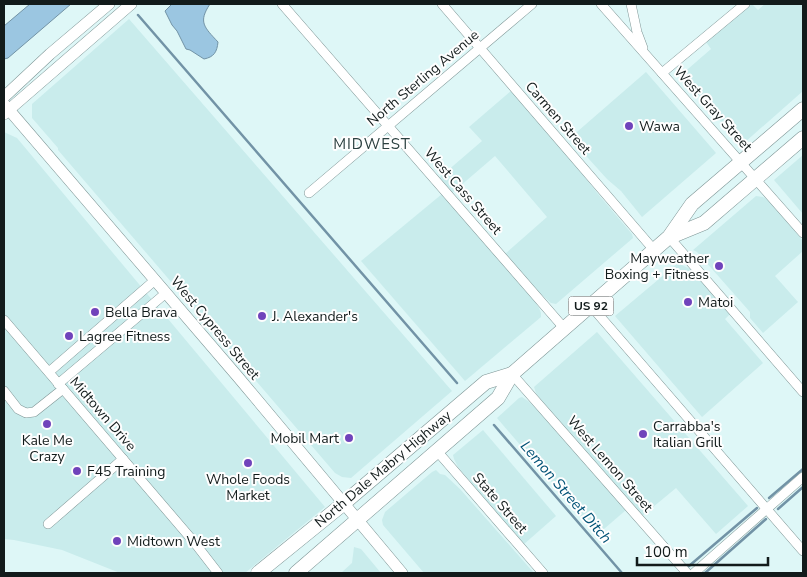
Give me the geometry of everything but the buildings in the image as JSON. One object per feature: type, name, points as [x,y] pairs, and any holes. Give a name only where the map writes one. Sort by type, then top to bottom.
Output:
[{"type":"main road","name":"North Dale Mabry Highway","points":[[296,573],[498,398],[512,374],[669,237],[692,204],[803,109]]},
{"type":"main road","name":"North Dale Mabry Highway","points":[[669,237],[704,223],[803,138]]},
{"type":"main road","name":"North Dale Mabry Highway","points":[[258,573],[343,504],[486,382],[512,374]]},
{"type":"street","points":[[4,97],[50,54],[109,4]]},
{"type":"street","points":[[117,16],[121,4]]},
{"type":"street","points":[[6,110],[131,4]]},
{"type":"street","name":"West Cass Street","points":[[282,4],[564,328]]},
{"type":"street","name":"Carmen Street","points":[[442,4],[654,250]]},
{"type":"street","name":"North Sterling Avenue","points":[[309,193],[532,4]]},
{"type":"street","name":"West Gray Street","points":[[601,4],[803,232]]},
{"type":"street","points":[[631,4],[644,53]]},
{"type":"street","points":[[662,73],[745,4]]},
{"type":"street","name":"West Cypress Street","points":[[6,110],[155,280],[402,573]]},
{"type":"street","points":[[669,237],[803,392]]},
{"type":"street","points":[[49,372],[155,280]]},
{"type":"street","points":[[4,391],[18,408],[26,413],[34,412],[60,386],[166,293]]},
{"type":"street","points":[[591,306],[803,551]]},
{"type":"street","name":"Midtown Drive","points":[[4,320],[194,542],[218,573]]},
{"type":"street","name":"West Lemon Street","points":[[512,374],[687,573]]},
{"type":"street","name":"State Street","points":[[437,451],[543,573]]},
{"type":"street","points":[[48,524],[123,459]]},
{"type":"street","points":[[694,573],[803,477]]},
{"type":"shaded area","points":[[30,4],[71,4],[8,58],[4,59],[4,26]]},
{"type":"shaded area","points":[[172,4],[210,4],[204,15],[204,24],[218,42],[217,49],[213,55],[204,59],[186,49],[165,11]]},
{"type":"shaded area","points":[[752,4],[758,10],[765,4],[803,4],[803,91],[744,143],[738,141],[681,75],[711,49],[706,42]]},
{"type":"shaded area","points":[[129,19],[452,391],[351,478],[342,477],[335,473],[32,118],[32,104]]},
{"type":"shaded area","points":[[646,72],[716,153],[642,217],[621,191],[607,179],[570,138]]},
{"type":"shaded area","points":[[511,91],[552,136],[632,234],[633,238],[556,304],[551,303],[536,290],[505,254],[547,217],[495,156],[452,193],[439,178],[482,141],[469,127]]},
{"type":"shaded area","points":[[4,132],[17,138],[325,507],[245,573],[120,573],[62,550],[4,539]]},
{"type":"shaded area","points":[[803,155],[803,214],[774,180]]},
{"type":"shaded area","points":[[442,194],[533,299],[541,313],[541,317],[465,381],[361,261]]},
{"type":"shaded area","points":[[756,196],[763,197],[771,202],[803,241],[803,251],[775,276],[798,302],[763,333],[750,318],[750,312],[697,252],[693,250]]},
{"type":"shaded area","points":[[678,263],[690,269],[730,314],[725,319],[763,363],[702,417],[615,316]]},
{"type":"shaded area","name":"Carrabba's Italian Grill","points":[[597,332],[748,506],[716,534],[676,488],[641,517],[536,393],[534,387]]},
{"type":"shaded area","points":[[522,397],[540,412],[626,510],[597,535],[497,418]]},
{"type":"shaded area","points":[[483,430],[556,516],[523,545],[458,467],[454,459],[453,455]]},
{"type":"shaded area","points":[[436,470],[440,474],[445,475],[460,489],[534,573],[424,573],[383,525],[382,520],[385,512]]},
{"type":"shaded area","points":[[354,547],[361,549],[381,573],[341,573],[352,563]]},
{"type":"waterway","points":[[138,15],[457,383]]},
{"type":"waterway","name":"Lemon Street Ditch","points":[[494,425],[622,573]]},
{"type":"waterway","points":[[769,498],[803,469]]},
{"type":"waterway","points":[[778,509],[803,487]]},
{"type":"waterway","points":[[689,566],[757,508]]},
{"type":"waterway","points":[[705,573],[766,519]]},
{"type":"place","name":"Wawa","points":[[629,126]]},
{"type":"place","name":"Mayweather Boxing + Fitness","points":[[719,266]]},
{"type":"place","name":"Matoi","points":[[688,302]]},
{"type":"place","name":"Bella Brava","points":[[95,312]]},
{"type":"place","name":"J. Alexander's","points":[[262,316]]},
{"type":"place","name":"Lagree Fitness","points":[[69,336]]},
{"type":"place","name":"Kale Me Crazy","points":[[47,424]]},
{"type":"place","name":"Carrabba's Italian Grill","points":[[643,434]]},
{"type":"place","name":"Mobil Mart","points":[[349,438]]},
{"type":"place","name":"Whole Foods Market","points":[[248,463]]},
{"type":"place","name":"F45 Training","points":[[77,471]]},
{"type":"place","name":"Midtown West","points":[[117,541]]},
{"type":"district","name":"MIDWEST","points":[[372,144]]}]
